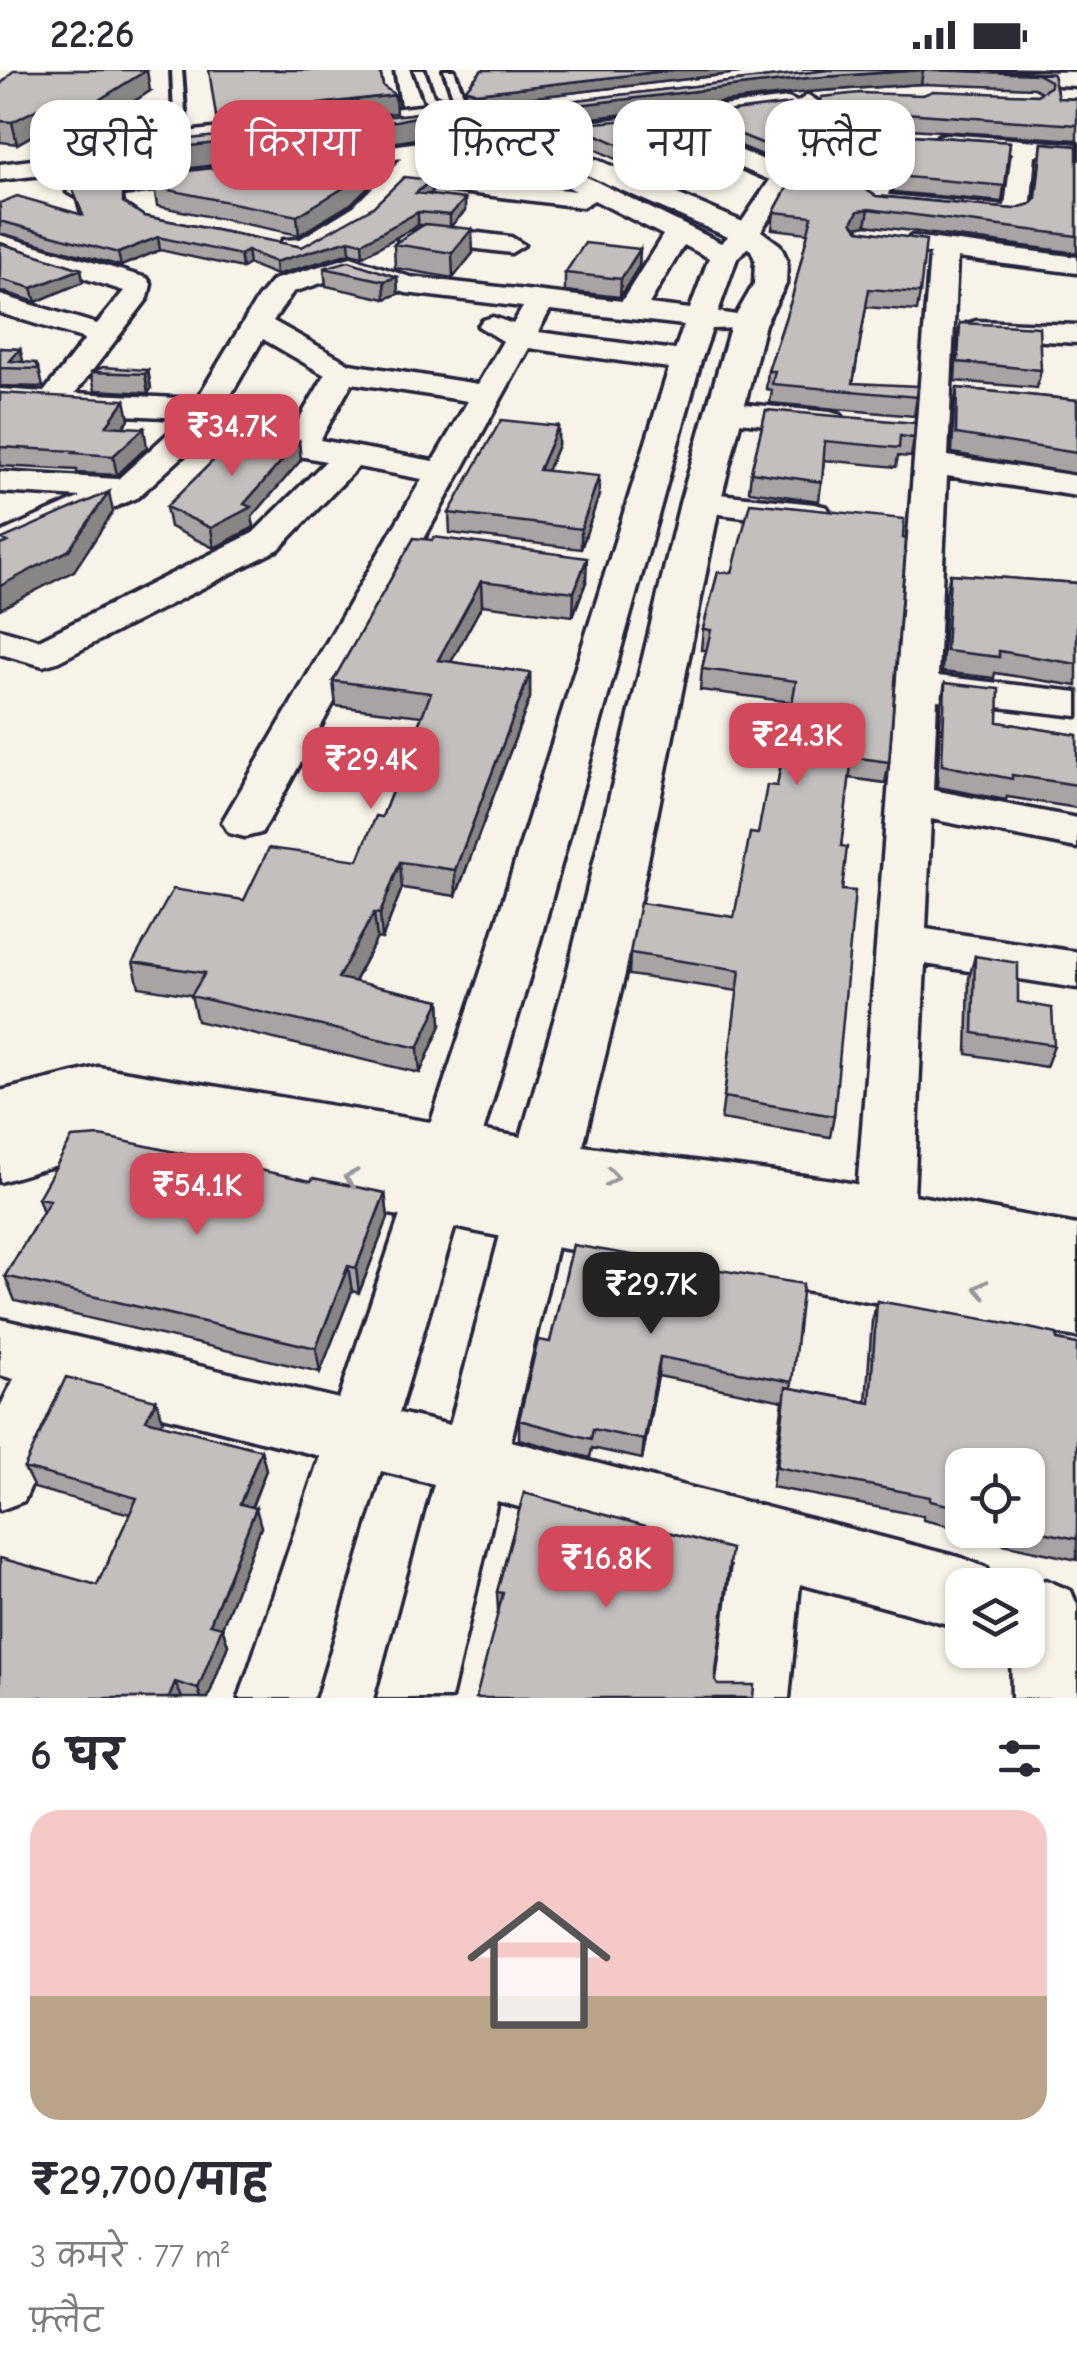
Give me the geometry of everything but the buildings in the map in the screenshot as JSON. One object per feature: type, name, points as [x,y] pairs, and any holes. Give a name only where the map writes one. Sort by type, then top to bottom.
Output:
[{"type":"street","points":[[1032,70],[1077,76]]},
{"type":"street","points":[[593,101],[842,72]]},
{"type":"street","points":[[947,72],[1077,76]]},
{"type":"street","points":[[986,97],[1034,99]]},
{"type":"street","points":[[593,113],[765,109]]},
{"type":"street","points":[[191,139],[415,120]]},
{"type":"street","points":[[0,172],[415,122]]},
{"type":"street","points":[[931,140],[1067,150]]},
{"type":"street","points":[[1024,147],[1030,179]]},
{"type":"street","points":[[880,190],[874,201],[1017,212],[1030,179],[1067,150]]},
{"type":"street","points":[[0,161],[30,158]]},
{"type":"street","points":[[267,241],[304,248],[363,211],[415,159]]},
{"type":"street","points":[[397,177],[415,179]]},
{"type":"street","points":[[414,1698],[596,974],[700,503],[748,324],[770,284],[770,260],[765,245],[735,244],[593,177]]},
{"type":"street","points":[[79,192],[141,198],[211,180]]},
{"type":"street","points":[[593,187],[616,201],[670,216]]},
{"type":"street","points":[[466,190],[528,220]]},
{"type":"street","points":[[276,1698],[509,962],[621,571],[686,361],[735,244],[774,190]]},
{"type":"street","points":[[366,270],[420,236],[528,220],[616,201],[670,216]]},
{"type":"street","points":[[630,311],[670,216]]},
{"type":"street","points":[[478,294],[528,220]]},
{"type":"street","points":[[886,240],[1077,265]]},
{"type":"street","points":[[0,243],[137,284],[138,292],[52,402]]},
{"type":"street","points":[[884,1217],[916,685],[942,579],[908,526],[933,422],[944,248]]},
{"type":"street","points":[[0,548],[126,490],[201,418],[283,286],[351,264],[520,338],[686,361]]},
{"type":"street","points":[[406,285],[748,324]]},
{"type":"street","points":[[245,822],[540,302]]},
{"type":"street","points":[[0,304],[102,339]]},
{"type":"street","points":[[257,324],[342,372],[488,395]]},
{"type":"street","points":[[939,328],[1077,334]]},
{"type":"street","points":[[20,341],[102,339]]},
{"type":"street","points":[[300,447],[342,372]]},
{"type":"street","points":[[0,400],[201,418],[300,447],[443,473]]},
{"type":"street","points":[[723,412],[856,424]]},
{"type":"street","points":[[933,422],[1077,486]]},
{"type":"street","points":[[0,641],[43,654],[266,541],[350,456]]},
{"type":"street","points":[[0,482],[126,490]]},
{"type":"street","points":[[700,503],[851,519]]},
{"type":"street","points":[[404,542],[444,547]]},
{"type":"street","points":[[582,566],[685,577]]},
{"type":"street","points":[[916,685],[1077,704]]},
{"type":"street","points":[[909,800],[1077,833]]},
{"type":"street","points":[[900,943],[1077,970]]},
{"type":"street","points":[[0,1116],[98,1092],[441,1172],[1077,1306]]},
{"type":"street","points":[[0,1156],[70,1135],[108,1131],[441,1172]]},
{"type":"street","points":[[541,1192],[884,1217],[1077,1255]]},
{"type":"street","points":[[0,1478],[27,1355],[471,1462],[945,1589]]},
{"type":"street","points":[[752,1698],[769,1542]]},
{"type":"street","points":[[1049,1698],[1050,1616]]},
{"type":"lane","points":[[177,70],[179,100]]},
{"type":"lane","points":[[386,70],[392,100]]},
{"type":"lane","points":[[419,70],[429,98],[434,100]]}]
